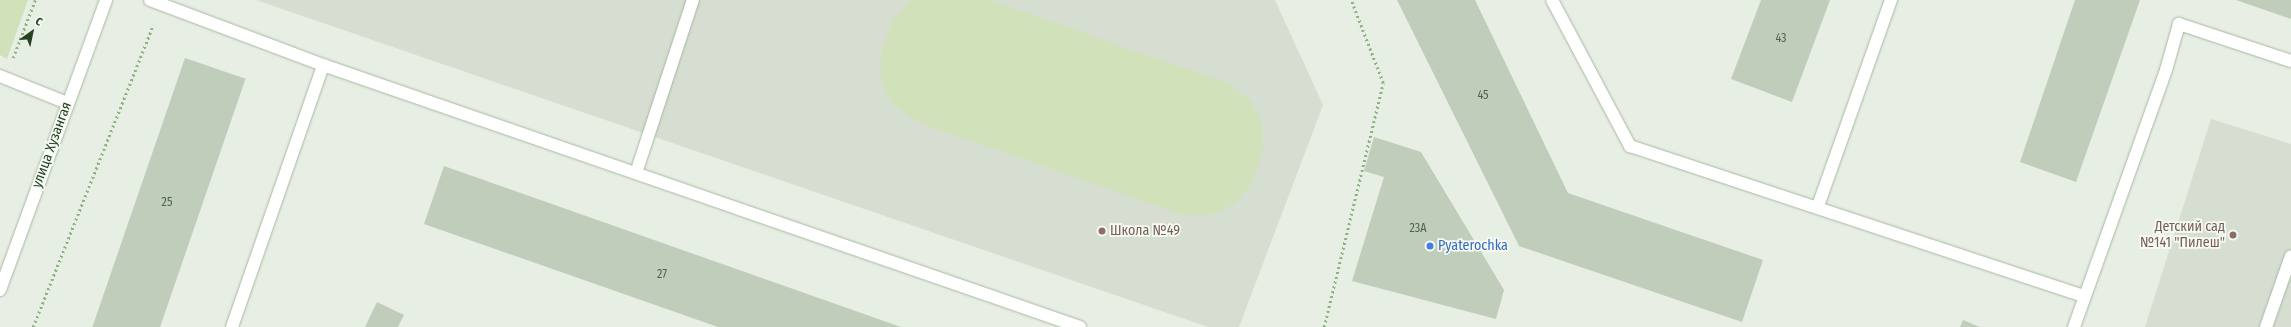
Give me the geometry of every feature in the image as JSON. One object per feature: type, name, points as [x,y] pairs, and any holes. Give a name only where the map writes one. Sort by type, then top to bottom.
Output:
[{"type":"street","name":"улица Хузангая","points":[[0,290],[67,103],[106,0]]},
{"type":"street","points":[[636,173],[693,0]]},
{"type":"street","points":[[1552,0],[1630,146],[1818,206],[2084,296]]},
{"type":"street","points":[[1818,206],[1891,0]]},
{"type":"street","points":[[155,2],[323,65],[1080,327]]},
{"type":"street","points":[[2074,327],[2166,70],[2179,24],[2291,62]]},
{"type":"street","points":[[232,327],[323,65]]},
{"type":"street","points":[[2,77],[67,103]]},
{"type":"street","points":[[2266,327],[2291,256]]},
{"type":"path","points":[[2,77],[35,0]]},
{"type":"path","points":[[1324,327],[1383,83],[1351,0]]},
{"type":"path","points":[[33,327],[155,2]]},
{"type":"shaded area","name":"Школа №49","points":[[256,0],[1275,0],[1323,105],[1239,327],[1208,327]]},
{"type":"shaded area","name":"Детский сад №141 \"Пилеш\"","points":[[2211,119],[2291,144],[2291,327],[2145,327]]},
{"type":"green space","points":[[0,0],[28,0],[7,59],[0,55]]},
{"type":"green space","points":[[911,0],[989,0],[1228,83],[1251,101],[1262,124],[1263,151],[1252,183],[1235,203],[1212,215],[1183,215],[915,121],[892,103],[881,80],[881,53],[892,21]]},
{"type":"building","points":[[1397,0],[1475,0],[1568,193],[1763,260],[1742,322],[1519,246]]},
{"type":"building","points":[[1761,0],[1830,0],[1792,102],[1731,79]]},
{"type":"building","points":[[2075,0],[2140,0],[2076,182],[2020,162]]},
{"type":"building","points":[[2236,0],[2291,0],[2291,19]]},
{"type":"building","points":[[185,58],[246,79],[160,327],[92,327]]},
{"type":"building","points":[[1374,137],[1421,152],[1504,290],[1496,319],[1352,281],[1384,177],[1364,171]]},
{"type":"building","points":[[444,166],[901,327],[718,327],[424,224]]},
{"type":"building","points":[[377,302],[404,315],[398,327],[365,327]]},
{"type":"building","points":[[1963,320],[1980,327],[1960,327]]},
{"type":"place","name":"Школа №49","points":[[1102,231]]},
{"type":"place","name":"Детский сад №141 \"Пилеш\"","points":[[2233,235]]},
{"type":"place","name":"Pyaterochka","points":[[1430,246]]}]
